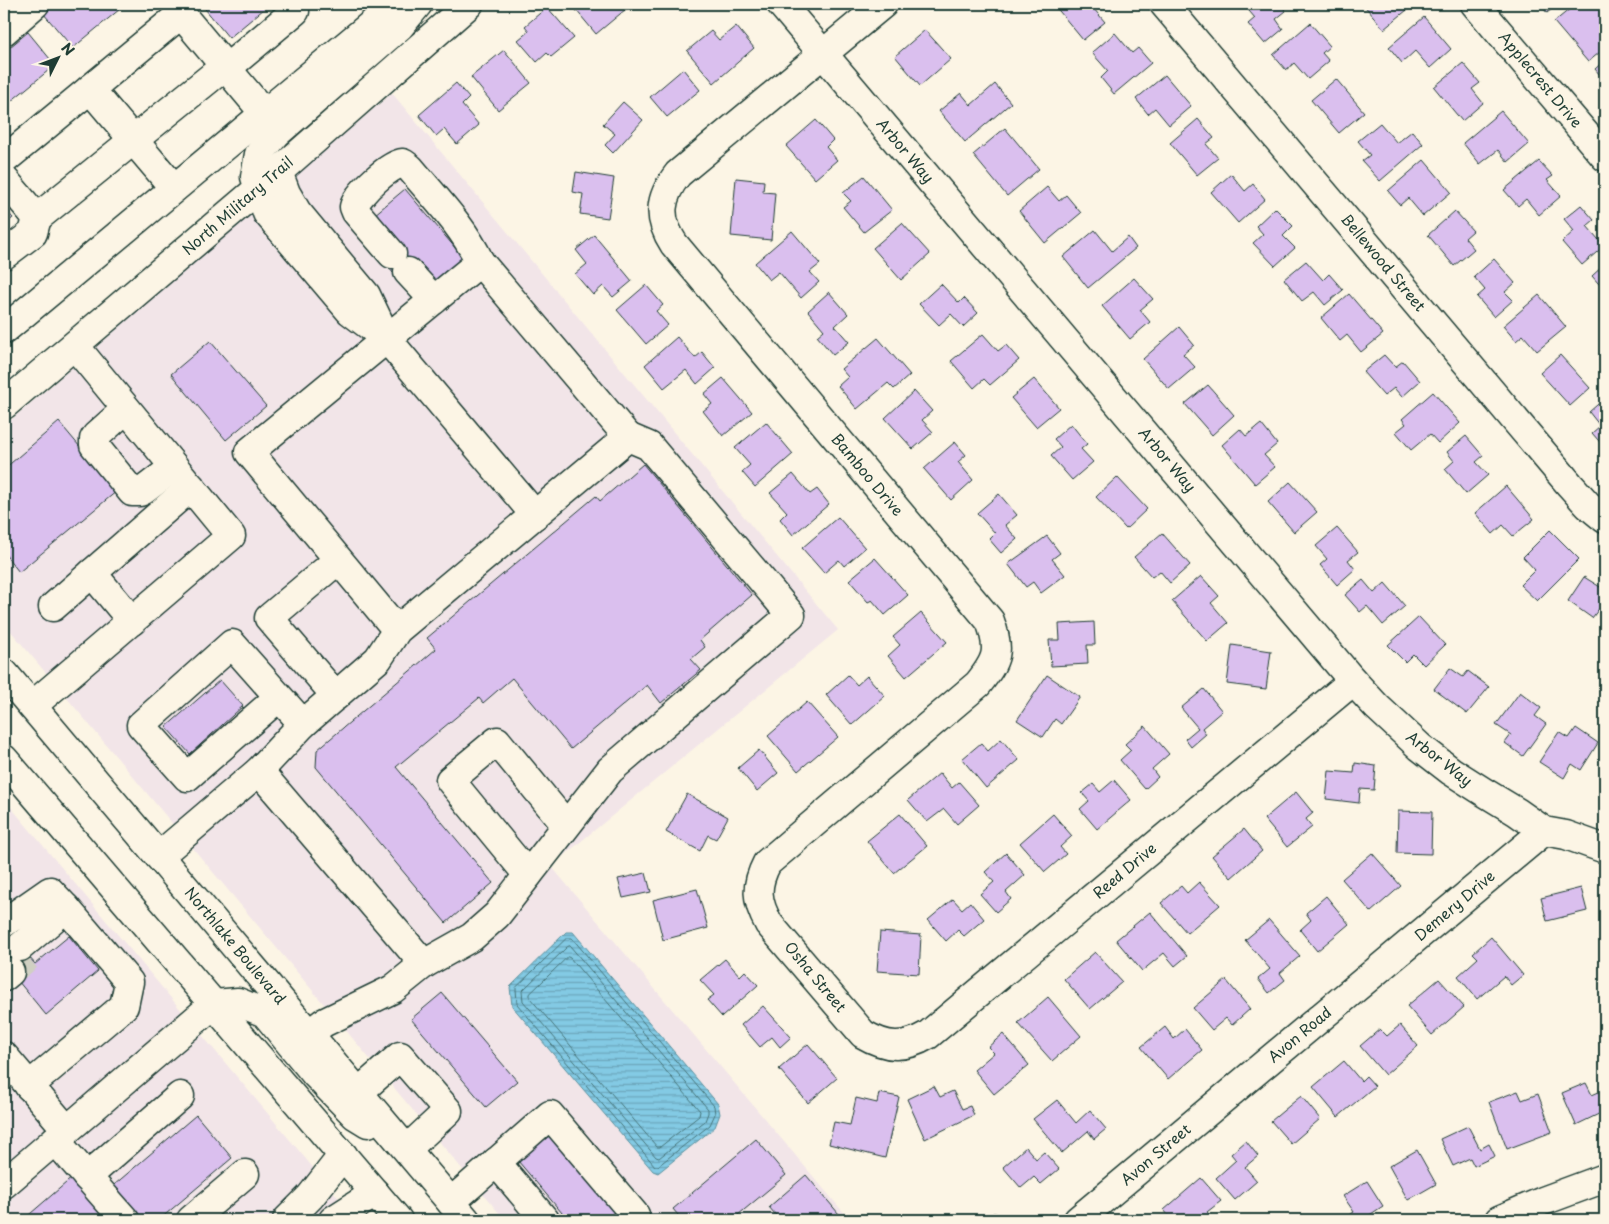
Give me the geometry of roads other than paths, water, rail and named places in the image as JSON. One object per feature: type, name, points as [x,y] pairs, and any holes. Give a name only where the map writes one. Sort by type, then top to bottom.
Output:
[{"type":"street","points":[[4,31],[35,4]]},
{"type":"street","points":[[4,255],[33,232],[37,218],[295,11],[290,4]]},
{"type":"street","points":[[4,330],[396,4]]},
{"type":"street","points":[[418,4],[399,26],[277,132],[259,154],[255,177],[269,180],[267,213],[350,310],[387,339],[535,515]]},
{"type":"street","points":[[435,33],[448,4]]},
{"type":"street","name":"North Military Trail","points":[[4,406],[269,180],[469,4]]},
{"type":"street","name":"Arbor Way","points":[[782,4],[1353,681],[1377,707],[1420,747],[1451,771],[1518,812],[1544,831],[1566,835],[1605,849]]},
{"type":"street","points":[[823,54],[883,4]]},
{"type":"street","name":"Bellewood Street","points":[[1164,4],[1570,485],[1588,505],[1605,519]]},
{"type":"street","name":"Applecrest Drive","points":[[1476,4],[1605,157]]},
{"type":"street","points":[[4,160],[181,14],[264,114]]},
{"type":"street","name":"Bamboo Drive","points":[[758,891],[760,876],[767,863],[978,684],[992,666],[996,651],[996,636],[990,621],[674,244],[666,232],[662,218],[663,201],[669,186],[678,174],[823,54]]},
{"type":"street","points":[[90,89],[174,188]]},
{"type":"street","points":[[310,1034],[323,1023],[393,989],[424,964],[472,937],[497,915],[610,770],[790,615],[649,446],[628,437],[480,262],[462,230],[410,168],[402,163],[394,165],[358,197],[354,207],[356,212],[434,300]]},
{"type":"street","points":[[4,179],[37,218]]},
{"type":"street","points":[[397,630],[249,452],[480,262]]},
{"type":"street","points":[[32,706],[231,536],[74,346]]},
{"type":"street","points":[[126,409],[96,436],[93,442],[132,492],[140,492],[174,466]]},
{"type":"street","points":[[159,856],[259,771],[303,724],[378,659],[397,630],[628,437]]},
{"type":"street","points":[[53,607],[191,487]]},
{"type":"street","points":[[336,696],[269,618],[338,560]]},
{"type":"street","points":[[92,573],[132,621]]},
{"type":"street","points":[[214,809],[141,725],[232,644],[272,703],[303,724]]},
{"type":"street","name":"Northlake Boulevard","points":[[4,673],[458,1211]]},
{"type":"street","name":"Reed Drive","points":[[891,1046],[915,1043],[928,1035],[1353,681]]},
{"type":"street","points":[[179,768],[272,703]]},
{"type":"street","points":[[528,875],[450,780],[497,741],[566,825]]},
{"type":"street","points":[[4,759],[398,1220]]},
{"type":"street","points":[[259,771],[424,964]]},
{"type":"street","name":"Demery Drive","points":[[1365,980],[1544,831]]},
{"type":"street","name":"Osha Street","points":[[758,891],[762,912],[769,924],[863,1034],[876,1042],[891,1046]]},
{"type":"street","points":[[13,953],[63,905]]},
{"type":"street","points":[[13,953],[63,905]]},
{"type":"street","points":[[29,1086],[124,1006],[129,982],[63,905]]},
{"type":"street","name":"Avon Road","points":[[1234,1090],[1365,980]]},
{"type":"street","points":[[4,1184],[214,1004],[238,1002],[265,1013],[316,1075],[355,1115],[406,1149],[448,1112],[400,1056],[359,1092]]},
{"type":"street","points":[[4,1056],[29,1086],[87,1177],[125,1220]]},
{"type":"street","name":"Avon Street","points":[[1078,1220],[1234,1090]]},
{"type":"street","points":[[87,1177],[180,1096]]},
{"type":"street","points":[[458,1211],[496,1162],[550,1115],[635,1214],[629,1220]]},
{"type":"street","points":[[287,1220],[310,1197],[343,1155]]},
{"type":"street","points":[[496,1162],[545,1220]]},
{"type":"street","points":[[190,1220],[245,1174]]},
{"type":"street","points":[[1499,1220],[1605,1178]]},
{"type":"street","points":[[333,1220],[375,1194]]},
{"type":"water","points":[[566,932],[573,932],[718,1104],[720,1114],[715,1127],[658,1173],[653,1171],[512,1006],[510,987]]},
{"type":"tunnel","points":[[10,972],[28,957]]}]
